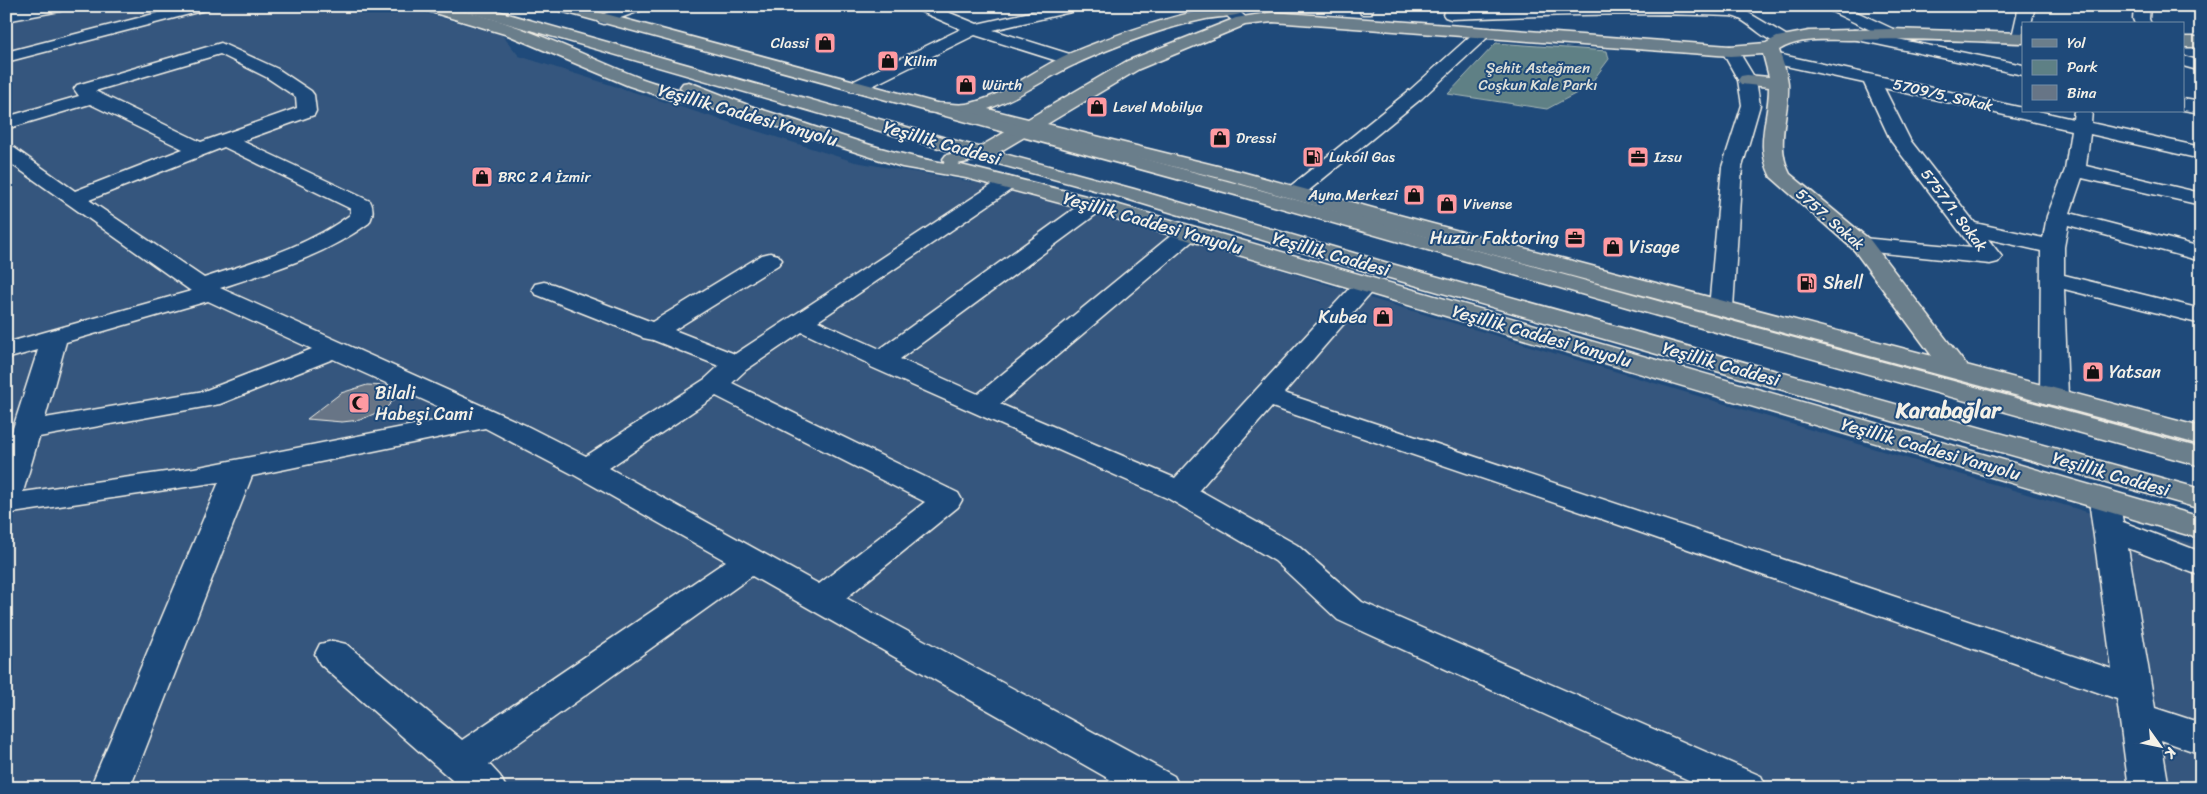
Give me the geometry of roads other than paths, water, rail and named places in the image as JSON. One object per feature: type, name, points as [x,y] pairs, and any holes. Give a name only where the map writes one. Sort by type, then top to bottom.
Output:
[{"type":"main road","name":"Yeşillik Caddesi Yanyolu","points":[[426,6],[514,32],[635,82],[669,93],[746,110],[909,163],[967,172],[1094,205],[1365,285],[2107,514],[2201,528]]},
{"type":"main road","name":"Yeşillik Caddesi","points":[[462,6],[982,154],[1127,193],[1390,271],[2201,499]]},
{"type":"main road","name":"Yeşillik Caddesi","points":[[558,6],[935,108],[1026,129],[1081,148],[1256,194],[1667,311],[2201,457]]},
{"type":"main road","points":[[968,110],[999,100],[1070,60],[1157,27],[1207,14],[1294,9],[1366,9],[1451,14],[1525,36]]},
{"type":"main road","points":[[909,163],[946,161],[982,154],[1133,64],[1231,13],[1730,50],[1775,48],[1809,36],[1891,34],[2021,38]]},
{"type":"main road","points":[[2184,42],[2201,42]]},
{"type":"main road","points":[[607,48],[620,60],[746,110]]},
{"type":"main road","name":"5757. Sokak","points":[[1775,48],[1778,83],[1771,153],[1773,165],[1781,177],[1862,244],[1956,370]]},
{"type":"main road","points":[[1747,80],[1778,83]]},
{"type":"main road","points":[[935,108],[968,110],[1026,129],[1111,146],[1295,192],[2201,436]]},
{"type":"main road","points":[[1008,183],[1056,151],[1111,146]]},
{"type":"street","points":[[6,16],[60,6]]},
{"type":"street","points":[[6,57],[204,6]]},
{"type":"street","points":[[604,19],[640,6]]},
{"type":"street","points":[[920,6],[972,30],[1014,45],[1070,60]]},
{"type":"street","points":[[856,87],[972,30],[1079,6]]},
{"type":"street","points":[[2024,22],[2027,6]]},
{"type":"street","points":[[2142,6],[2143,22]]},
{"type":"street","points":[[1836,7],[1891,34]]},
{"type":"street","points":[[1451,14],[1729,9],[1775,48]]},
{"type":"street","points":[[1295,192],[1416,94],[1482,33]]},
{"type":"street","points":[[1854,35],[2022,70]]},
{"type":"street","points":[[73,200],[200,149],[307,111],[305,95],[272,73],[221,48],[83,89],[91,98],[200,149]]},
{"type":"street","name":"5709/5. Sokak","points":[[1775,48],[1870,78],[2022,107]]},
{"type":"street","points":[[1721,308],[1732,167],[1751,105],[1747,80],[1730,50]]},
{"type":"street","points":[[2184,61],[2201,66]]},
{"type":"street","name":"5757/1. Sokak","points":[[1862,244],[1990,256],[1901,141],[1870,78]]},
{"type":"street","points":[[6,123],[91,98]]},
{"type":"street","points":[[2184,104],[2201,108]]},
{"type":"street","name":"5709/5. Sokak","points":[[2047,112],[2083,119],[2201,153]]},
{"type":"street","points":[[2054,397],[2053,247],[2058,216],[2075,170],[2083,119]]},
{"type":"street","points":[[6,350],[56,337],[205,290],[344,232],[362,218],[362,206],[226,140]]},
{"type":"street","points":[[6,151],[73,200],[205,290],[489,419],[587,469],[1160,788]]},
{"type":"street","points":[[2075,170],[2201,199]]},
{"type":"street","points":[[587,469],[715,384],[738,364],[1008,183]]},
{"type":"street","points":[[880,360],[1094,205]]},
{"type":"street","points":[[2058,216],[2201,254]]},
{"type":"street","points":[[1969,228],[2053,247]]},
{"type":"street","points":[[981,406],[1188,233]]},
{"type":"street","points":[[652,333],[770,260]]},
{"type":"street","points":[[2052,279],[2201,317]]},
{"type":"street","points":[[1180,492],[1365,285]]},
{"type":"street","points":[[544,289],[652,333],[738,364]]},
{"type":"street","points":[[800,322],[981,406],[1180,492],[1286,553],[1350,611],[1747,788]]},
{"type":"street","points":[[6,498],[56,337]]},
{"type":"street","points":[[27,430],[210,398],[334,349]]},
{"type":"street","points":[[715,384],[947,500],[821,600]]},
{"type":"street","points":[[1267,396],[1610,510],[2135,703],[2201,739]]},
{"type":"street","points":[[6,504],[194,478],[489,419]]},
{"type":"street","points":[[110,788],[240,469]]},
{"type":"street","points":[[2107,514],[2201,565]]},
{"type":"street","points":[[2107,514],[2149,788]]},
{"type":"street","points":[[461,762],[750,561]]},
{"type":"street","points":[[333,654],[461,762],[486,788]]},
{"type":"place","name":"Classi","points":[[825,43]]},
{"type":"place","name":"Kilim","points":[[888,61]]},
{"type":"place","name":"Würth","points":[[966,85]]},
{"type":"place","name":"Level Mobilya","points":[[1097,107]]},
{"type":"place","name":"Dressi","points":[[1220,138]]},
{"type":"place","name":"Lukoil Gas","points":[[1313,157]]},
{"type":"place","name":"Izsu","points":[[1638,157]]},
{"type":"place","name":"BRC 2 A İzmir","points":[[482,177]]},
{"type":"place","name":"Ayna Merkezi","points":[[1414,195]]},
{"type":"place","name":"Vivense","points":[[1447,204]]},
{"type":"place","name":"Huzur Faktoring","points":[[1575,238]]},
{"type":"place","name":"Visage","points":[[1613,247]]},
{"type":"place","name":"Shell","points":[[1807,283]]},
{"type":"place","name":"Kubea","points":[[1383,317]]},
{"type":"place","name":"Yatsan","points":[[2093,372]]},
{"type":"place","name":"Bilali Habeşi Cami","points":[[359,403]]},
{"type":"district","name":"Karabağlar","points":[[1948,410]]},
{"type":"park label","name":"Şehit Asteğmen Coşkun Kale Parkı","points":[[1538,76]]}]
